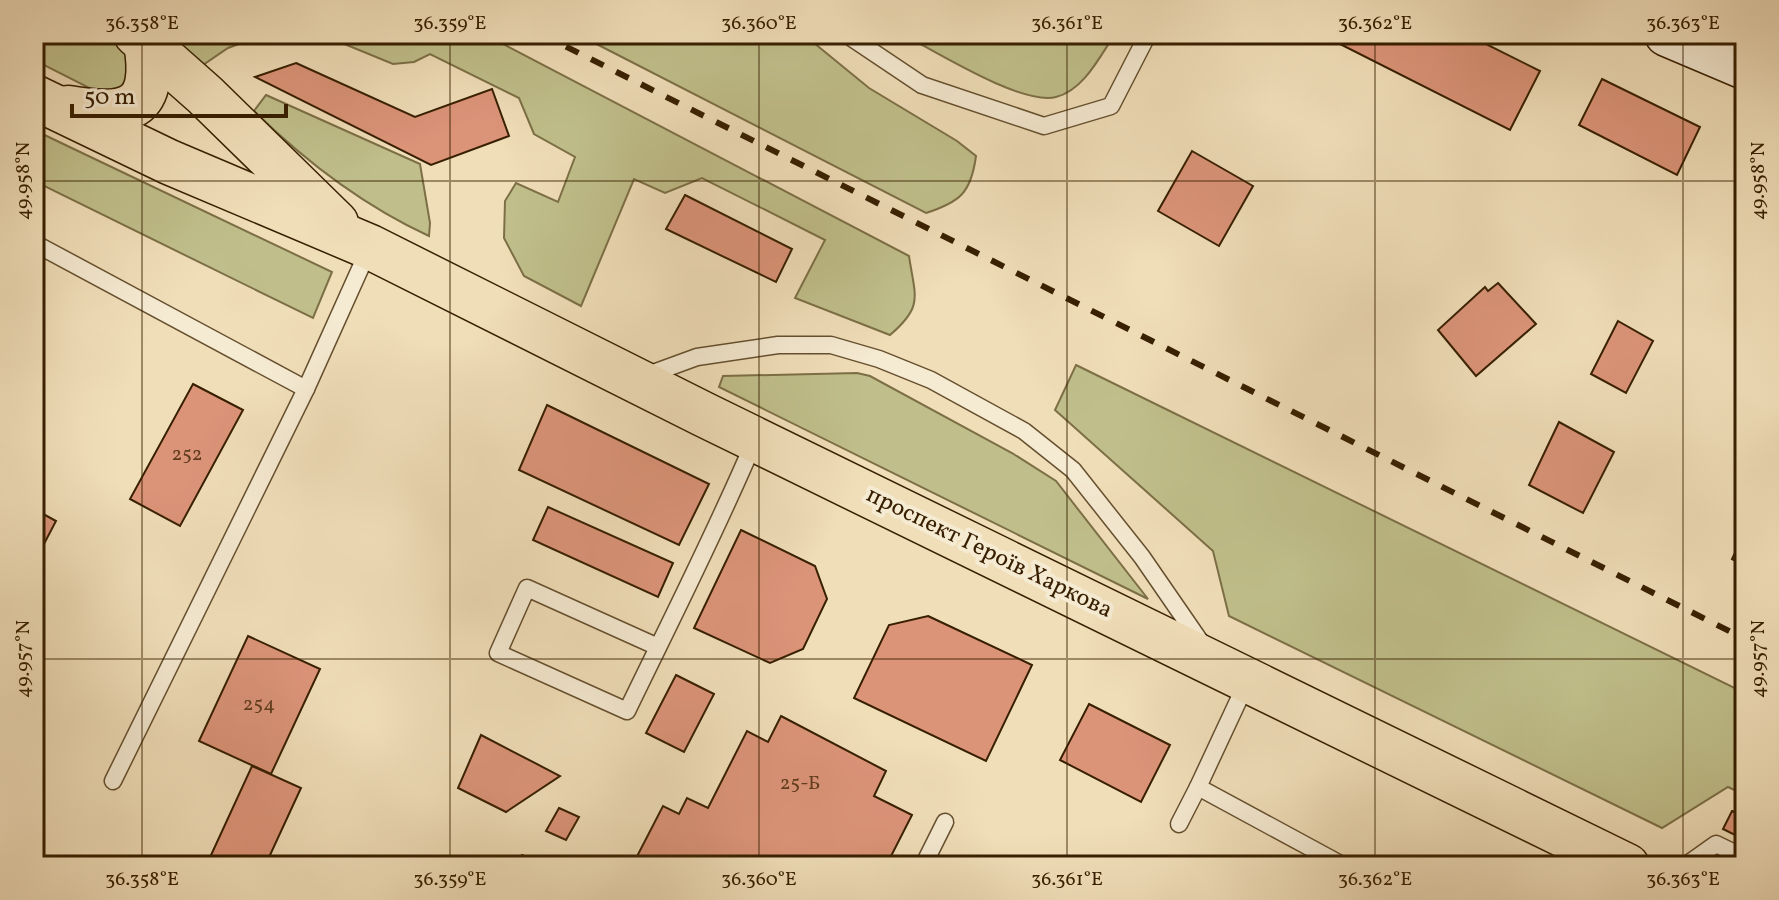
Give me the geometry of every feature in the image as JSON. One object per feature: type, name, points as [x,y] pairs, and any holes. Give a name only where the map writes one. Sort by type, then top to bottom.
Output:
[{"type":"main road","points":[[1667,34],[1745,67]]},
{"type":"main road","points":[[42,101],[88,112],[120,112],[134,105],[145,94],[149,80],[150,64],[141,39]]},
{"type":"main road","name":"проспект Героїв Харкова","points":[[141,39],[205,95],[361,243]]},
{"type":"main road","name":"проспект Героїв Харкова","points":[[42,101],[169,162],[361,243],[1627,866]]},
{"type":"lane","points":[[846,34],[922,85],[1044,126],[1111,106],[1148,34]]},
{"type":"lane","points":[[34,243],[306,389]]},
{"type":"lane","points":[[113,781],[306,389],[361,243]]},
{"type":"lane","points":[[637,379],[697,357],[778,345],[831,345],[879,359],[931,380],[1024,431],[1073,470],[1231,671],[1198,787],[1179,824]]},
{"type":"lane","points":[[658,647],[527,588],[498,653],[627,711],[658,647],[756,439]]},
{"type":"lane","points":[[1198,787],[1344,866]]},
{"type":"lane","points":[[923,866],[945,822]]},
{"type":"lane","points":[[1685,866],[1716,844],[1745,858]]},
{"type":"shaded area","points":[[34,34],[112,34],[135,54],[134,88],[103,95],[34,60]]},
{"type":"shaded area","points":[[162,34],[257,34],[253,39],[228,48],[200,67]]},
{"type":"shaded area","points":[[320,34],[484,34],[909,256],[915,291],[913,308],[890,335],[795,298],[825,240],[702,178],[665,193],[634,179],[581,306],[524,276],[504,238],[505,201],[516,183],[558,202],[575,157],[534,134],[519,98],[430,54],[414,62],[393,64]]},
{"type":"shaded area","points":[[577,34],[803,34],[869,88],[957,141],[976,156],[971,179],[955,200],[926,213]]},
{"type":"shaded area","points":[[902,34],[1115,34],[1075,87],[1056,97],[1041,98],[1001,86]]},
{"type":"shaded area","points":[[266,95],[420,164],[430,223],[429,236],[381,211],[294,148],[254,111]]},
{"type":"shaded area","points":[[34,130],[332,272],[313,318],[34,181]]},
{"type":"shaded area","points":[[1076,365],[1745,693],[1745,795],[1728,787],[1662,828],[1229,616],[1213,551],[1055,410]]},
{"type":"shaded area","points":[[857,373],[870,376],[1012,453],[1056,481],[1148,599],[719,387],[723,376]]},
{"type":"building","points":[[1332,34],[1466,34],[1540,71],[1510,130],[1330,39]]},
{"type":"building","points":[[296,63],[415,117],[492,89],[509,136],[431,165],[255,77]]},
{"type":"building","points":[[1602,79],[1700,127],[1677,175],[1579,125]]},
{"type":"building","points":[[1192,151],[1253,186],[1219,246],[1158,211]]},
{"type":"building","points":[[685,195],[792,249],[776,282],[666,229]]},
{"type":"building","points":[[1498,283],[1536,324],[1476,376],[1438,330],[1485,287],[1488,291]]},
{"type":"building","points":[[1618,321],[1653,341],[1626,393],[1591,374]]},
{"type":"building","points":[[193,384],[243,410],[180,526],[130,499]]},
{"type":"building","points":[[547,405],[709,484],[679,545],[519,470]]},
{"type":"building","points":[[1559,422],[1614,452],[1583,513],[1529,485]]},
{"type":"building","points":[[548,507],[673,563],[658,597],[533,540]]},
{"type":"building","points":[[34,509],[56,521],[34,563]]},
{"type":"building","points":[[741,530],[815,566],[827,599],[803,649],[770,663],[694,628]]},
{"type":"building","points":[[1745,532],[1745,566],[1732,559]]},
{"type":"building","points":[[928,616],[1032,665],[986,761],[854,698],[889,625]]},
{"type":"building","points":[[248,636],[320,669],[271,774],[199,741]]},
{"type":"building","points":[[676,675],[714,694],[684,752],[646,733]]},
{"type":"building","points":[[1089,704],[1170,745],[1141,802],[1060,760]]},
{"type":"building","points":[[781,716],[886,771],[874,796],[912,815],[886,866],[632,866],[663,806],[679,814],[687,798],[708,808],[747,731],[768,742]]},
{"type":"building","points":[[481,735],[560,776],[506,812],[458,788]]},
{"type":"building","points":[[252,766],[301,788],[265,866],[206,866]]},
{"type":"building","points":[[559,808],[579,817],[566,840],[546,831]]},
{"type":"building","points":[[1732,811],[1745,817],[1745,840],[1723,829]]},
{"type":"building","points":[[522,855],[548,866],[517,866]]},
{"type":"building","points":[[1264,856],[1283,866],[1258,866]]},
{"type":"railway","points":[[541,34],[1745,639]]}]
